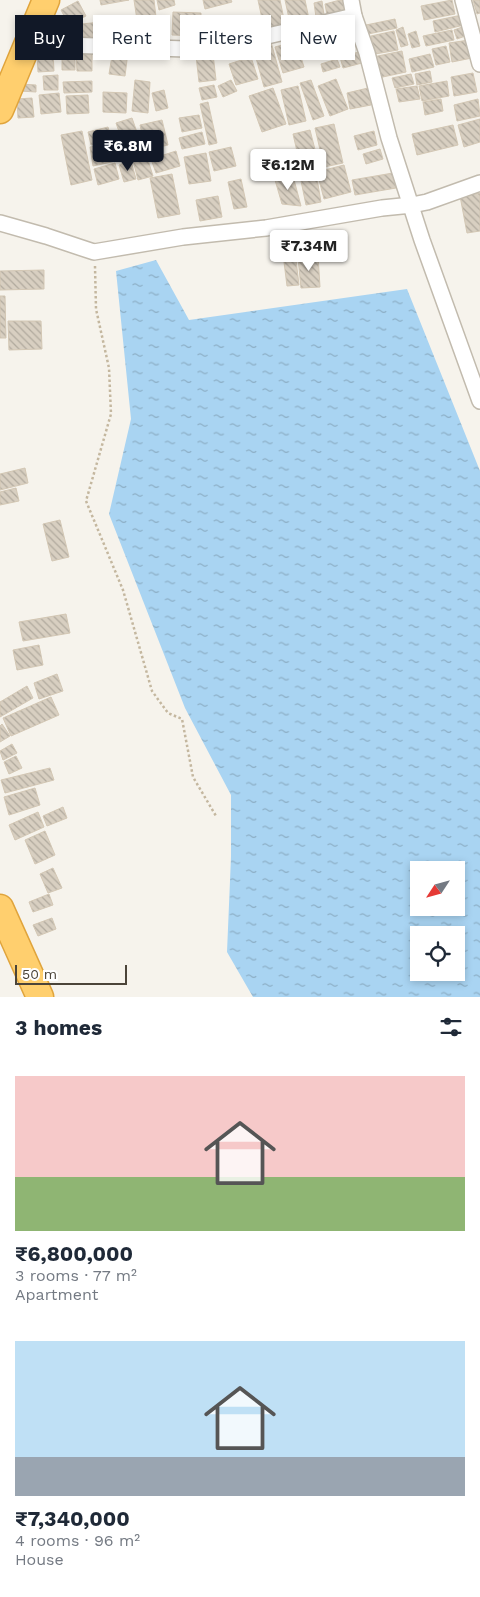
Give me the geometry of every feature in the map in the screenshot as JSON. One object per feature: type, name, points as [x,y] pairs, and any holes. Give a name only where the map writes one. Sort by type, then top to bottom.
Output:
[{"type":"highway","points":[[0,71],[30,0]]},
{"type":"highway","points":[[39,15],[46,0]]},
{"type":"highway","points":[[0,110],[20,60]]},
{"type":"highway","points":[[0,908],[40,997]]},
{"type":"street","points":[[351,0],[354,15]]},
{"type":"street","points":[[463,0],[480,64]]},
{"type":"street","points":[[355,19],[367,53],[389,138],[422,240],[480,401]]},
{"type":"street","points":[[83,46],[186,49],[250,40],[281,33]]},
{"type":"street","points":[[0,223],[94,252],[183,237],[266,228],[382,208],[412,205],[427,202],[480,182]]},
{"type":"path","points":[[94,252],[96,309],[109,368],[111,414],[86,501],[123,590],[152,691],[168,713],[182,719],[193,777],[216,816]]},
{"type":"water","points":[[156,260],[189,320],[407,289],[480,471],[480,997],[253,997],[227,952],[231,857],[231,795],[185,708],[109,514],[131,419],[116,271]]},
{"type":"building","points":[[100,0],[129,0],[101,5]]},
{"type":"building","points":[[134,0],[154,0],[156,15],[136,15]]},
{"type":"building","points":[[157,0],[174,0],[175,5],[159,10]]},
{"type":"building","points":[[203,0],[231,0],[232,2],[205,9]]},
{"type":"building","points":[[258,0],[280,0],[283,15],[281,15],[281,25],[271,27],[271,15],[261,15]]},
{"type":"building","points":[[285,0],[305,0],[308,15],[288,15]]},
{"type":"building","points":[[345,0],[348,10],[327,15],[325,4]]},
{"type":"building","points":[[452,0],[455,14],[424,20],[421,6]]},
{"type":"building","points":[[473,0],[480,0],[480,13],[477,14]]},
{"type":"building","points":[[78,1],[86,16],[83,18],[83,15],[64,15],[61,10]]},
{"type":"building","points":[[322,1],[324,15],[316,15],[314,3]]},
{"type":"building","points":[[173,12],[201,13],[201,15],[180,15],[180,35],[172,35]]},
{"type":"building","points":[[462,15],[464,25],[435,32],[433,21]]},
{"type":"building","points":[[395,19],[397,28],[368,34],[366,25]]},
{"type":"building","points":[[93,23],[93,37],[83,38],[83,24]]},
{"type":"building","points":[[465,26],[468,35],[457,39],[454,30]]},
{"type":"building","points":[[403,27],[408,45],[401,47],[396,30]]},
{"type":"building","points":[[452,30],[454,40],[426,46],[423,36]]},
{"type":"building","points":[[394,31],[398,50],[375,54],[371,36]]},
{"type":"building","points":[[416,31],[420,46],[412,48],[408,34]]},
{"type":"building","points":[[469,40],[472,58],[452,62],[449,43]]},
{"type":"building","points":[[271,42],[282,82],[264,87],[257,60],[271,60]]},
{"type":"building","points":[[281,45],[281,60],[302,60],[304,67],[283,73],[275,47]]},
{"type":"building","points":[[446,46],[450,62],[436,65],[432,49]]},
{"type":"building","points":[[92,50],[92,71],[77,71],[76,60],[83,60],[83,51]]},
{"type":"building","points":[[402,51],[406,72],[378,78],[373,57]]},
{"type":"building","points":[[359,52],[362,63],[343,68],[341,60],[355,60],[355,53]]},
{"type":"building","points":[[430,54],[434,67],[412,72],[409,59]]},
{"type":"building","points":[[37,60],[53,60],[54,71],[38,72]]},
{"type":"building","points":[[62,60],[75,60],[75,70],[62,70]]},
{"type":"building","points":[[111,60],[127,60],[125,76],[109,74]]},
{"type":"building","points":[[196,60],[214,60],[216,80],[199,82]]},
{"type":"building","points":[[242,60],[252,60],[258,79],[236,85],[229,64]]},
{"type":"building","points":[[337,60],[340,67],[323,72],[321,64]]},
{"type":"building","points":[[430,71],[432,82],[417,85],[415,74]]},
{"type":"building","points":[[473,73],[477,92],[454,96],[451,77]]},
{"type":"building","points":[[411,74],[414,84],[395,88],[392,78]]},
{"type":"building","points":[[58,75],[58,90],[44,90],[43,76]]},
{"type":"building","points":[[336,79],[348,109],[330,116],[318,86]]},
{"type":"building","points":[[135,80],[150,82],[148,113],[132,111]]},
{"type":"building","points":[[231,80],[237,91],[223,97],[218,86]]},
{"type":"building","points":[[311,80],[324,116],[313,120],[300,83]]},
{"type":"building","points":[[92,81],[92,92],[64,93],[63,82]]},
{"type":"building","points":[[447,81],[449,96],[422,101],[419,86]]},
{"type":"building","points":[[20,84],[36,85],[36,92],[20,91]]},
{"type":"building","points":[[214,85],[217,97],[202,100],[199,88]]},
{"type":"building","points":[[298,86],[306,121],[289,125],[281,90]]},
{"type":"building","points":[[417,86],[420,99],[399,102],[396,89]]},
{"type":"building","points":[[273,88],[286,124],[262,132],[249,96]]},
{"type":"building","points":[[368,88],[371,105],[350,109],[347,93]]},
{"type":"building","points":[[164,90],[168,108],[156,111],[152,93]]},
{"type":"building","points":[[103,92],[127,93],[126,113],[103,112]]},
{"type":"building","points":[[59,93],[61,112],[41,114],[39,95]]},
{"type":"building","points":[[88,95],[89,113],[67,114],[66,96]]},
{"type":"building","points":[[32,98],[34,117],[18,118],[17,99]]},
{"type":"building","points":[[441,99],[443,111],[425,115],[423,102]]},
{"type":"building","points":[[478,99],[480,116],[457,121],[454,105]]},
{"type":"building","points":[[208,102],[217,143],[209,145],[200,104]]},
{"type":"building","points":[[199,115],[202,128],[182,132],[179,118]]},
{"type":"building","points":[[132,118],[139,138],[123,143],[116,123]]},
{"type":"building","points":[[480,119],[480,142],[464,147],[458,125]]},
{"type":"building","points":[[162,120],[168,145],[146,150],[140,125]]},
{"type":"building","points":[[334,124],[343,163],[324,167],[315,128]]},
{"type":"building","points":[[453,125],[458,145],[417,155],[412,134]]},
{"type":"building","points":[[108,127],[112,141],[91,145],[88,132]]},
{"type":"building","points":[[310,130],[320,169],[302,173],[293,134]]},
{"type":"building","points":[[82,131],[92,180],[71,185],[61,135]]},
{"type":"building","points":[[374,131],[377,145],[358,150],[354,136]]},
{"type":"building","points":[[202,132],[205,144],[182,149],[179,138]]},
{"type":"building","points":[[140,142],[144,156],[127,160],[123,146]]},
{"type":"building","points":[[113,143],[116,161],[93,166],[90,147]]},
{"type":"building","points":[[231,147],[236,166],[214,171],[209,152]]},
{"type":"building","points":[[380,149],[383,159],[366,164],[363,154]]},
{"type":"building","points":[[176,151],[180,166],[156,173],[151,159]]},
{"type":"building","points":[[293,152],[295,170],[274,173],[271,155]]},
{"type":"building","points":[[206,153],[211,181],[189,184],[184,157]]},
{"type":"building","points":[[147,157],[153,176],[138,180],[133,160]]},
{"type":"building","points":[[131,161],[136,179],[124,182],[119,165]]},
{"type":"building","points":[[115,163],[119,179],[98,185],[94,169]]},
{"type":"building","points":[[344,165],[351,192],[324,199],[317,172]]},
{"type":"building","points":[[316,173],[321,202],[306,205],[300,176]]},
{"type":"building","points":[[393,173],[396,188],[355,195],[352,180]]},
{"type":"building","points":[[172,174],[180,214],[158,218],[150,178]]},
{"type":"building","points":[[293,176],[301,206],[282,204],[275,180]]},
{"type":"building","points":[[241,179],[247,207],[234,209],[228,182]]},
{"type":"building","points":[[480,193],[480,231],[467,233],[460,196]]},
{"type":"building","points":[[218,196],[222,217],[200,221],[196,200]]},
{"type":"building","points":[[295,236],[298,257],[275,259],[273,238]]},
{"type":"building","points":[[315,238],[317,255],[307,256],[305,239]]},
{"type":"building","points":[[318,256],[320,287],[301,288],[298,258]]},
{"type":"building","points":[[296,260],[299,285],[287,286],[284,262]]},
{"type":"building","points":[[44,270],[44,289],[0,290],[0,271]]},
{"type":"building","points":[[0,296],[5,296],[6,338],[0,338]]},
{"type":"building","points":[[8,321],[41,321],[42,349],[9,350]]},
{"type":"building","points":[[25,468],[28,483],[0,490],[0,474]]},
{"type":"building","points":[[16,488],[19,501],[0,505],[0,492]]},
{"type":"building","points":[[60,520],[69,557],[52,561],[43,524]]},
{"type":"building","points":[[66,614],[70,633],[23,641],[19,622]]},
{"type":"building","points":[[39,645],[43,665],[17,670],[13,650]]},
{"type":"building","points":[[57,674],[63,691],[39,699],[34,683]]},
{"type":"building","points":[[27,686],[33,698],[0,717],[0,702]]},
{"type":"building","points":[[51,697],[59,715],[11,736],[3,718]]},
{"type":"building","points":[[2,724],[10,736],[0,742],[0,726]]},
{"type":"building","points":[[12,744],[17,753],[3,760],[0,751]]},
{"type":"building","points":[[16,756],[22,768],[9,774],[4,762]]},
{"type":"building","points":[[50,768],[54,780],[5,793],[1,780]]},
{"type":"building","points":[[35,788],[40,805],[9,815],[4,797]]},
{"type":"building","points":[[63,807],[67,818],[47,826],[43,816]]},
{"type":"building","points":[[38,812],[44,827],[15,840],[9,825]]},
{"type":"building","points":[[45,831],[55,855],[35,864],[25,840]]},
{"type":"building","points":[[53,868],[62,888],[48,893],[40,874]]},
{"type":"building","points":[[49,894],[53,905],[33,912],[29,902]]},
{"type":"building","points":[[52,918],[56,929],[38,936],[33,925]]}]
